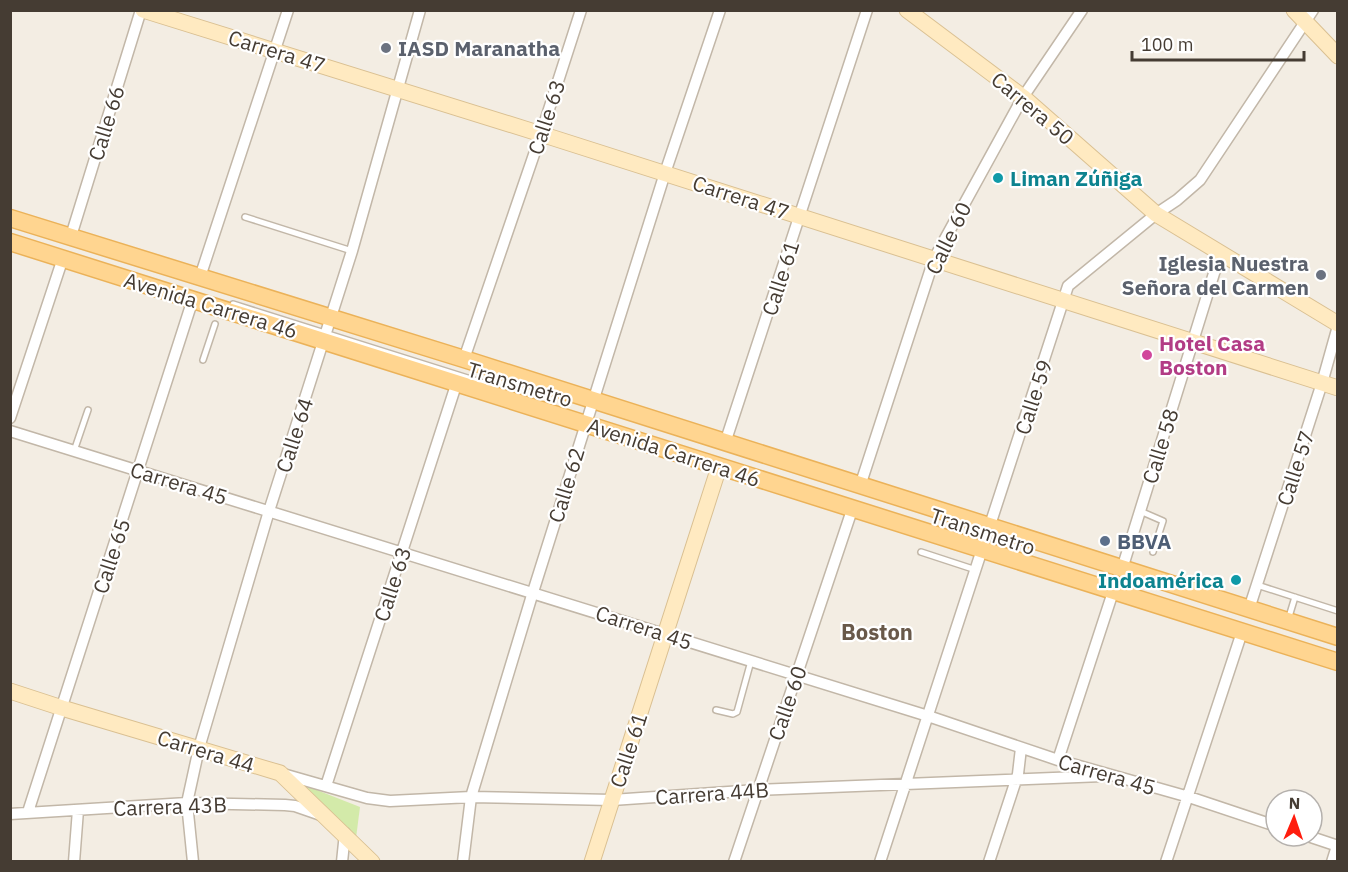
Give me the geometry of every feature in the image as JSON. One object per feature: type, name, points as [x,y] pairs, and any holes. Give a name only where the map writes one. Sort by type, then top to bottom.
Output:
[{"type":"main road","name":"Avenida Carrera 46","points":[[10,218],[200,276],[457,382],[725,443],[858,490],[1338,637]]},
{"type":"main road","name":"Avenida Carrera 46","points":[[10,242],[59,253],[193,299],[464,359],[719,467],[852,510],[983,548],[1113,592],[1338,662]]},
{"type":"street","name":"Carrera 47","points":[[142,10],[398,88],[1338,388]]},
{"type":"street","name":"Calle 66","points":[[71,236],[142,10]]},
{"type":"street","points":[[200,276],[288,10]]},
{"type":"street","name":"Calle 64","points":[[193,861],[187,803],[199,748],[269,511],[352,251],[420,10]]},
{"type":"street","name":"Calle 63","points":[[464,359],[581,10]]},
{"type":"street","name":"Calle 62","points":[[463,861],[471,797],[589,413],[665,173],[720,10]]},
{"type":"street","name":"Calle 61","points":[[725,443],[867,10]]},
{"type":"street","name":"Carrera 50","points":[[907,10],[1023,97],[1156,214],[1338,325]]},
{"type":"street","name":"Calle 60","points":[[858,490],[934,259],[1023,97],[1082,10]]},
{"type":"street","points":[[1294,10],[1309,16],[1338,56]]},
{"type":"street","name":"Calle 59","points":[[880,861],[1068,286],[1200,180],[1309,16]]},
{"type":"street","points":[[10,418],[59,253]]},
{"type":"street","name":"Calle 58","points":[[1122,569],[1220,254]]},
{"type":"street","name":"Calle 65","points":[[28,813],[193,299]]},
{"type":"street","name":"Calle 57","points":[[1250,609],[1322,384],[1338,325]]},
{"type":"street","name":"Calle 63","points":[[326,786],[457,382]]},
{"type":"street","name":"Carrera 45","points":[[10,431],[928,716],[1058,760],[1189,797],[1264,822]]},
{"type":"street","name":"Calle 61","points":[[592,861],[719,467]]},
{"type":"street","name":"Calle 60","points":[[734,861],[852,510]]},
{"type":"street","points":[[1058,760],[1113,592]]},
{"type":"street","points":[[1166,861],[1242,632]]},
{"type":"street","name":"Carrera 44","points":[[10,691],[280,773],[372,861]]},
{"type":"street","points":[[989,861],[1016,781],[1021,762],[1021,748]]},
{"type":"street","name":"Carrera 44B","points":[[280,773],[367,798],[390,801],[471,797],[612,800],[757,790],[1113,776]]},
{"type":"street","name":"Carrera 43B","points":[[10,814],[187,803],[285,805],[327,817]]},
{"type":"street","points":[[74,861],[78,810]]},
{"type":"street","points":[[342,861],[345,833]]},
{"type":"street","points":[[1332,861],[1337,846]]},
{"type":"lane","points":[[245,217],[352,251]]},
{"type":"lane","name":"Transmetro","points":[[10,224],[589,413],[858,490]]},
{"type":"lane","points":[[10,235],[59,253]]},
{"type":"lane","name":"Transmetro","points":[[229,303],[328,329],[502,389]]},
{"type":"lane","points":[[203,360],[215,324]]},
{"type":"lane","points":[[74,451],[88,411]]},
{"type":"lane","name":"Transmetro","points":[[606,423],[983,548],[1338,656]]},
{"type":"lane","points":[[1140,511],[1163,521],[1153,552]]},
{"type":"lane","name":"Transmetro","points":[[989,530],[1144,583]]},
{"type":"lane","points":[[921,552],[976,570]]},
{"type":"lane","points":[[1257,585],[1338,611]]},
{"type":"lane","points":[[1155,586],[1167,590]]},
{"type":"lane","points":[[1288,621],[1295,597]]},
{"type":"lane","points":[[717,710],[733,714],[737,712],[752,661]]},
{"type":"green space","points":[[304,785],[360,807],[356,838]]},
{"type":"place","name":"IASD Maranatha","points":[[386,48]]},
{"type":"place","name":"Liman Zúñiga","points":[[998,178]]},
{"type":"place","name":"Iglesia Nuestra Señora del Carmen","points":[[1321,275]]},
{"type":"place","name":"Hotel Casa Boston","points":[[1147,355]]},
{"type":"place","name":"BBVA","points":[[1105,541]]},
{"type":"place","name":"Indoamérica","points":[[1236,580]]},
{"type":"district","name":"Boston","points":[[877,631]]}]
